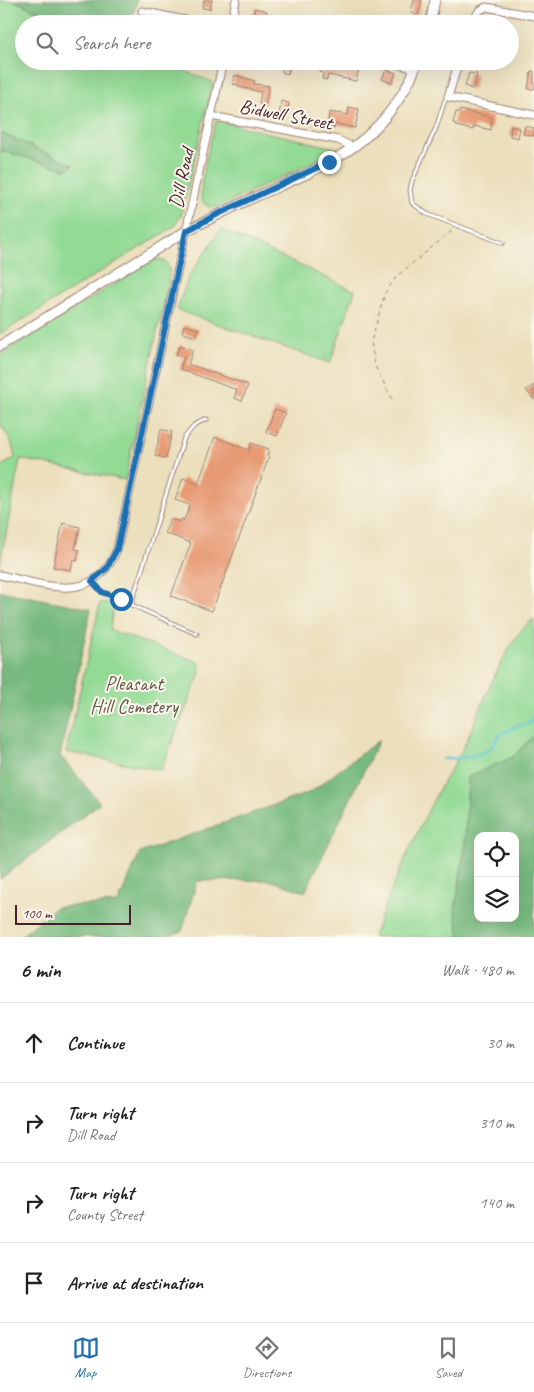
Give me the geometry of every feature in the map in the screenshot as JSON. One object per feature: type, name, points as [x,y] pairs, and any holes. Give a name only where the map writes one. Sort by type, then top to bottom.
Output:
[{"type":"street","points":[[233,15],[236,0]]},
{"type":"street","points":[[432,15],[435,0]]},
{"type":"street","points":[[477,15],[486,7],[534,16]]},
{"type":"street","points":[[142,11],[161,15]]},
{"type":"street","name":"Dill Road","points":[[92,581],[107,568],[117,549],[221,70]]},
{"type":"street","points":[[0,346],[186,231],[329,162],[354,147],[383,119],[403,93],[414,70]]},
{"type":"street","points":[[456,70],[448,97],[534,115]]},
{"type":"street","name":"Bidwell Street","points":[[211,116],[338,140],[354,147]]},
{"type":"street","points":[[0,575],[56,587],[78,586],[92,581]]},
{"type":"lane","points":[[448,97],[445,100],[432,136],[412,181],[410,198],[412,203],[427,214],[503,243]]},
{"type":"lane","points":[[131,604],[184,438],[194,426],[206,420]]},
{"type":"lane","points":[[92,581],[102,592],[196,634]]},
{"type":"path","points":[[392,399],[375,366],[372,342],[385,293],[397,276],[459,226]]},
{"type":"green space","points":[[0,0],[15,1],[47,15],[15,15],[15,70],[182,70],[213,82],[181,215],[175,226],[0,334],[0,150],[65,169],[74,165],[0,133]]},
{"type":"green space","points":[[137,0],[133,15],[47,15],[15,1]]},
{"type":"green space","points":[[216,121],[340,149],[219,207],[211,207],[207,206],[202,200],[201,193],[206,161]]},
{"type":"green space","points":[[0,133],[74,165],[65,169],[0,150]]},
{"type":"green space","points":[[221,229],[355,291],[330,363],[177,310],[188,278]]},
{"type":"green space","points":[[157,259],[166,262],[170,272],[125,480],[20,459],[0,565],[0,467],[15,458],[11,441],[0,424],[0,356],[149,262]]},
{"type":"green space","points":[[0,591],[91,609],[60,756],[100,803],[0,879]]},
{"type":"green space","name":"Pleasant Hill Cemetery","points":[[114,602],[110,630],[199,662],[200,673],[161,770],[66,752],[100,603]]},
{"type":"green space","points":[[534,619],[534,735],[513,757],[468,777],[465,846],[455,911],[460,937],[373,937],[386,902],[409,851],[437,794],[463,748],[504,658],[524,628]]},
{"type":"green space","points":[[534,735],[534,937],[460,937],[455,911],[465,846],[468,777],[513,757]]},
{"type":"green space","points":[[379,740],[305,892],[269,880],[197,881],[182,931],[165,937],[20,937],[56,907],[118,903],[140,853],[311,792]]},
{"type":"building","points":[[204,0],[212,0],[210,9],[202,8]]},
{"type":"building","points":[[414,0],[422,0],[418,15],[411,13]]},
{"type":"building","points":[[255,8],[267,11],[266,15],[253,15]]},
{"type":"building","points":[[282,70],[289,70],[288,74],[282,72]]},
{"type":"building","points":[[321,70],[359,70],[356,81],[328,75],[327,80],[322,79],[323,73],[320,72]]},
{"type":"building","points":[[386,70],[396,73],[392,83],[382,79]]},
{"type":"building","points":[[531,71],[534,71],[534,89],[528,89]]},
{"type":"building","points":[[469,73],[477,74],[472,89],[465,86]]},
{"type":"building","points":[[235,75],[255,81],[254,84],[269,86],[265,105],[259,104],[261,92],[233,84]]},
{"type":"building","points":[[281,101],[289,103],[286,118],[279,117]]},
{"type":"building","points":[[349,107],[359,109],[355,128],[335,124],[334,128],[328,127],[329,112],[348,115]]},
{"type":"building","points":[[460,110],[492,117],[491,130],[474,126],[473,130],[456,126],[453,123],[456,112],[460,112]]},
{"type":"building","points":[[511,126],[520,128],[518,138],[510,136]]},
{"type":"building","points":[[525,126],[534,128],[534,136],[523,134]]},
{"type":"building","points":[[184,325],[199,329],[196,337],[183,333]]},
{"type":"building","points":[[180,345],[193,350],[188,364],[248,385],[242,401],[234,398],[237,390],[180,369],[184,357],[176,355]]},
{"type":"building","points":[[534,385],[534,400],[526,390]]},
{"type":"building","points":[[275,409],[286,413],[277,436],[266,432]]},
{"type":"building","points":[[161,429],[172,432],[166,458],[155,456]]},
{"type":"building","points":[[215,437],[249,450],[251,443],[269,449],[267,456],[269,457],[212,611],[171,596],[191,543],[165,533],[170,519],[180,522],[181,519],[184,520],[190,505],[175,500],[183,478],[198,484]]},
{"type":"building","points":[[63,523],[80,527],[75,549],[79,550],[77,561],[73,560],[71,570],[53,567]]},
{"type":"waterway","points":[[442,759],[468,757],[482,753],[492,747],[501,734],[530,723],[534,715]]},
{"type":"route","points":[[121,599],[102,592],[92,581],[107,568],[117,549],[186,231],[329,162]]}]
